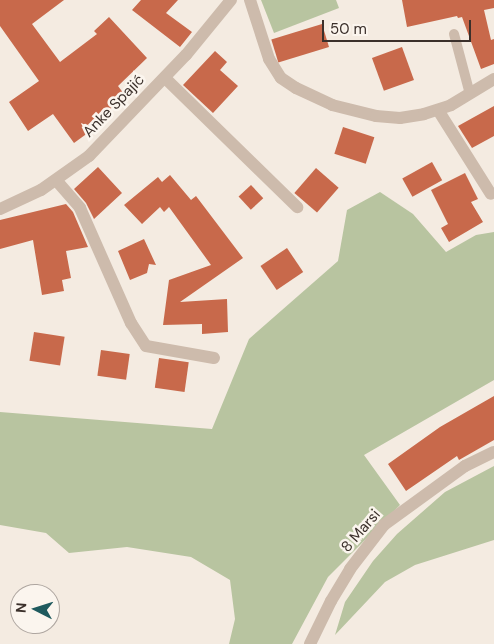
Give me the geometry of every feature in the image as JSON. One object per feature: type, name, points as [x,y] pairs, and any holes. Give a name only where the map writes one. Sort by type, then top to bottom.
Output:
[{"type":"street","name":"Anke Spajić","points":[[0,209],[41,190],[89,156],[186,55],[231,0]]},
{"type":"street","points":[[250,0],[269,59],[281,78],[296,88],[332,105],[376,116],[400,118],[451,106],[494,79]]},
{"type":"street","points":[[165,78],[297,207]]},
{"type":"street","points":[[438,110],[491,194]]},
{"type":"street","points":[[56,180],[80,208],[131,323],[146,346],[214,358]]},
{"type":"street","name":"8 Marsi","points":[[310,644],[330,601],[350,569],[384,525],[465,466],[494,452]]},
{"type":"lane","points":[[454,34],[470,94]]},
{"type":"green space","points":[[261,0],[336,0],[339,8],[274,33]]},
{"type":"green space","points":[[380,192],[413,214],[446,252],[476,235],[494,232],[494,380],[364,455],[400,505],[328,577],[292,644],[229,644],[235,619],[230,580],[191,557],[127,547],[69,553],[46,533],[0,525],[0,412],[212,429],[249,339],[338,261],[347,210]]},
{"type":"green space","points":[[494,466],[494,540],[415,565],[385,582],[335,635],[345,602],[373,561],[397,534],[445,492]]},
{"type":"building","points":[[0,0],[64,0],[32,24],[60,62],[97,34],[94,31],[109,17],[147,58],[118,86],[127,98],[93,123],[96,127],[74,143],[53,114],[28,131],[9,102],[39,81],[0,26]]},
{"type":"building","points":[[141,0],[178,0],[166,13],[192,32],[180,47],[132,10]]},
{"type":"building","points":[[402,0],[494,0],[494,8],[484,10],[491,40],[494,39],[494,64],[481,69],[462,17],[458,18],[457,16],[407,27]]},
{"type":"building","points":[[322,24],[329,47],[278,62],[271,39]]},
{"type":"building","points":[[402,47],[414,80],[384,91],[372,58]]},
{"type":"building","points":[[215,51],[227,62],[220,70],[238,86],[213,113],[183,85]]},
{"type":"building","points":[[494,106],[494,136],[472,148],[458,126]]},
{"type":"building","points":[[343,127],[374,137],[366,164],[334,154]]},
{"type":"building","points":[[432,162],[442,180],[412,197],[402,178]]},
{"type":"building","points":[[98,167],[122,193],[94,219],[86,203],[74,189]]},
{"type":"building","points":[[316,168],[339,188],[317,213],[294,193]]},
{"type":"building","points":[[465,173],[478,199],[471,202],[483,222],[449,242],[441,228],[448,224],[431,190]]},
{"type":"building","points":[[170,175],[191,200],[196,196],[243,258],[180,302],[227,299],[228,332],[202,334],[202,324],[163,325],[169,280],[211,265],[169,207],[164,212],[160,207],[142,224],[124,205],[158,177],[162,182]]},
{"type":"building","points":[[251,185],[263,198],[251,210],[239,197]]},
{"type":"building","points":[[66,204],[73,212],[88,247],[66,251],[71,278],[62,280],[64,291],[42,295],[33,240],[0,249],[0,220]]},
{"type":"building","points":[[144,239],[156,265],[149,264],[147,273],[130,280],[118,251]]},
{"type":"building","points":[[287,248],[303,272],[277,290],[260,266]]},
{"type":"building","points":[[34,332],[65,337],[60,365],[29,361]]},
{"type":"building","points":[[101,350],[130,354],[126,380],[97,376]]},
{"type":"building","points":[[159,358],[189,362],[185,392],[155,388]]},
{"type":"building","points":[[494,396],[494,440],[459,460],[457,456],[406,491],[388,464],[440,427]]}]
